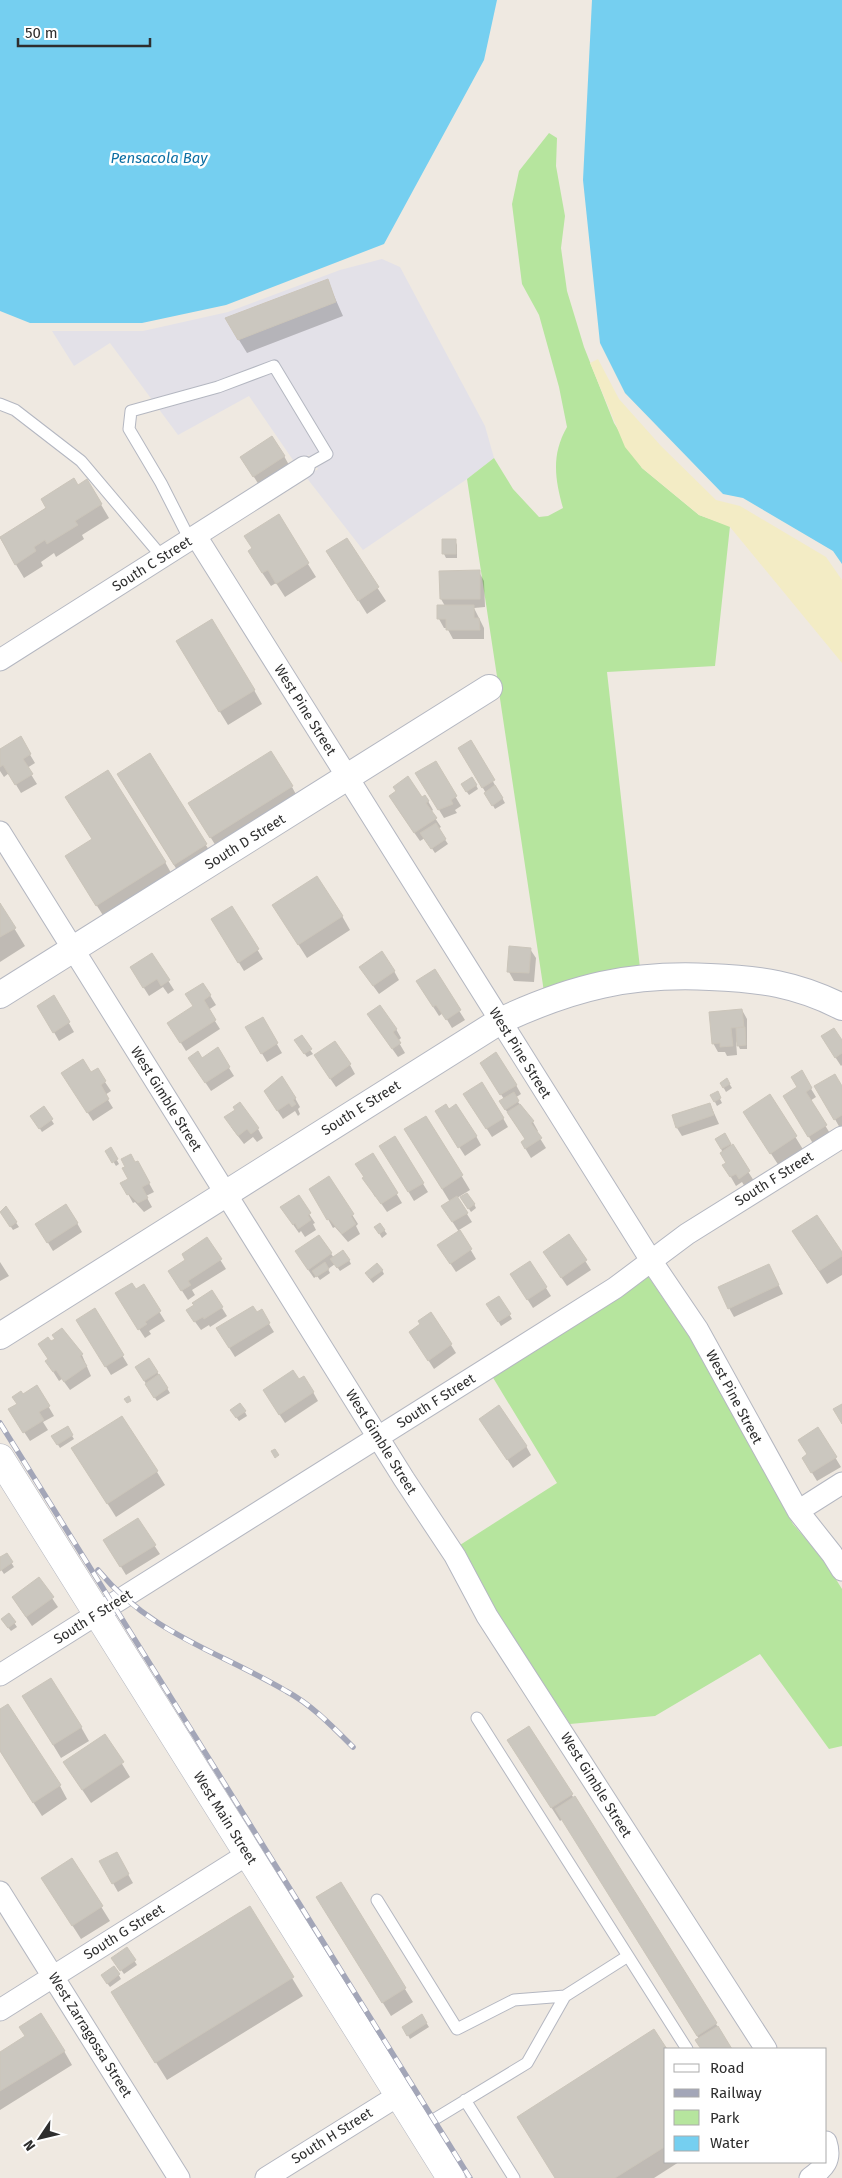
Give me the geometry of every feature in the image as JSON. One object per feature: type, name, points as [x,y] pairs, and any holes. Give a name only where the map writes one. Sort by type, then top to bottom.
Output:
[{"type":"main road","name":"West Main Street","points":[[0,1458],[451,2178]]},
{"type":"street","name":"South C Street","points":[[0,660],[304,467]]},
{"type":"street","name":"West Pine Street","points":[[193,538],[348,778],[652,1262],[698,1330],[798,1511],[832,1554],[842,1570]]},
{"type":"street","name":"South D Street","points":[[0,995],[489,688]]},
{"type":"street","name":"West Gimble Street","points":[[0,832],[378,1437],[455,1556],[487,1616],[765,2048]]},
{"type":"street","name":"South E Street","points":[[0,1336],[500,1022],[536,1005],[572,992],[613,981],[668,975],[755,978],[788,985],[816,994],[842,1007]]},
{"type":"street","name":"South F Street","points":[[0,1675],[615,1288],[687,1234],[842,1137]]},
{"type":"street","points":[[798,1511],[842,1483]]},
{"type":"street","name":"South G Street","points":[[0,2010],[248,1854]]},
{"type":"street","name":"West Zarragossa Street","points":[[0,1892],[179,2178]]},
{"type":"street","name":"South H Street","points":[[266,2178],[399,2095]]},
{"type":"street","points":[[810,2178],[820,2163]]},
{"type":"lane","points":[[193,538],[129,429],[131,411],[218,387],[274,366],[327,454],[304,467]]},
{"type":"lane","points":[[0,404],[15,410],[80,461],[163,558]]},
{"type":"lane","points":[[477,1718],[686,2048]]},
{"type":"lane","points":[[377,1900],[457,2029],[514,2000],[565,1996],[628,1956]]},
{"type":"lane","points":[[420,2128],[527,2063],[565,1996]]},
{"type":"lane","points":[[465,2100],[514,2178]]},
{"type":"shaded area","points":[[382,259],[400,267],[485,426],[494,458],[467,479],[363,550],[306,477],[318,469],[309,455],[295,463],[249,396],[178,435],[110,343],[74,366],[52,331],[143,331],[228,312],[340,270]]},
{"type":"green space","points":[[549,133],[557,138],[556,166],[565,216],[561,248],[567,291],[584,347],[614,423],[642,468],[699,515],[730,526],[715,666],[607,672],[640,968],[544,992],[499,692],[502,690],[498,683],[467,479],[494,458],[513,489],[539,517],[548,516],[563,508],[556,467],[558,447],[567,427],[559,387],[539,315],[522,284],[512,204],[519,171]]},
{"type":"green space","points":[[648,1276],[689,1336],[793,1524],[824,1560],[842,1589],[842,1746],[829,1749],[760,1654],[655,1716],[570,1724],[495,1610],[460,1545],[557,1483],[492,1376]]},
{"type":"sand","points":[[598,359],[619,399],[661,446],[716,500],[740,506],[826,557],[842,580],[842,663],[730,527],[699,515],[642,468],[625,447],[590,363]]},
{"type":"water","name":"Pensacola Bay","points":[[0,0],[497,0],[484,60],[384,244],[226,305],[142,323],[30,323],[0,311]]},
{"type":"water","points":[[592,0],[842,0],[842,564],[833,551],[743,498],[723,494],[625,393],[600,343],[583,180]]},
{"type":"building","points":[[328,279],[336,302],[238,340],[225,318]]},
{"type":"building","points":[[272,436],[285,456],[253,477],[240,457]]},
{"type":"building","points":[[74,478],[78,485],[87,479],[102,504],[75,521],[78,525],[47,544],[45,540],[34,547],[36,551],[15,565],[0,537],[46,508],[41,499]]},
{"type":"building","points":[[279,514],[309,563],[276,584],[268,570],[262,573],[248,551],[252,548],[244,536]]},
{"type":"building","points":[[347,538],[379,587],[358,601],[326,551]]},
{"type":"building","points":[[442,539],[456,539],[456,554],[442,554]]},
{"type":"building","points":[[480,570],[480,599],[440,599],[439,571]]},
{"type":"building","points":[[437,605],[474,605],[474,618],[479,618],[480,630],[446,630],[446,619],[437,619]]},
{"type":"building","points":[[212,619],[255,690],[219,712],[176,641]]},
{"type":"building","points":[[21,736],[31,754],[23,759],[33,774],[15,785],[3,765],[0,767],[0,749]]},
{"type":"building","points":[[471,740],[495,780],[482,788],[458,748]]},
{"type":"building","points":[[271,751],[293,786],[210,838],[188,803]]},
{"type":"building","points":[[150,753],[207,844],[174,865],[117,774]]},
{"type":"building","points":[[436,761],[457,796],[451,800],[453,804],[438,810],[415,773]]},
{"type":"building","points":[[108,770],[166,862],[96,906],[65,856],[92,839],[65,797]]},
{"type":"building","points":[[408,776],[422,797],[425,795],[429,801],[426,803],[437,818],[414,833],[389,796],[396,791],[393,787]]},
{"type":"building","points":[[472,777],[477,785],[466,792],[461,784]]},
{"type":"building","points":[[495,785],[503,798],[492,806],[484,793]]},
{"type":"building","points":[[436,823],[446,839],[431,849],[420,833]]},
{"type":"building","points":[[317,876],[343,916],[298,945],[272,905]]},
{"type":"building","points":[[0,903],[16,928],[0,937]]},
{"type":"building","points":[[232,906],[259,949],[238,963],[211,919]]},
{"type":"building","points":[[509,946],[531,948],[529,973],[507,972]]},
{"type":"building","points":[[382,951],[395,971],[373,986],[359,967]]},
{"type":"building","points":[[152,953],[170,980],[161,986],[157,979],[143,988],[130,967]]},
{"type":"building","points":[[435,969],[461,1010],[446,1020],[436,1005],[433,1007],[416,981]]},
{"type":"building","points":[[203,983],[211,995],[204,1000],[216,1020],[180,1043],[167,1023],[193,1006],[185,994]]},
{"type":"building","points":[[54,995],[70,1022],[53,1033],[37,1006]]},
{"type":"building","points":[[380,1005],[397,1029],[393,1032],[401,1043],[392,1049],[367,1014]]},
{"type":"building","points":[[742,1009],[744,1027],[731,1028],[733,1046],[720,1047],[720,1043],[712,1044],[709,1012]]},
{"type":"building","points":[[263,1017],[278,1043],[261,1054],[245,1027]]},
{"type":"building","points":[[745,1027],[746,1045],[737,1046],[736,1028]]},
{"type":"building","points":[[834,1028],[842,1040],[842,1053],[835,1058],[821,1036]]},
{"type":"building","points":[[302,1035],[312,1049],[304,1054],[294,1040]]},
{"type":"building","points":[[335,1041],[351,1064],[330,1079],[314,1055]]},
{"type":"building","points":[[218,1047],[230,1067],[205,1083],[188,1058],[198,1051],[202,1058]]},
{"type":"building","points":[[496,1052],[517,1085],[500,1095],[480,1063]]},
{"type":"building","points":[[83,1059],[91,1072],[98,1068],[106,1081],[101,1085],[109,1099],[87,1113],[61,1073]]},
{"type":"building","points":[[802,1070],[812,1088],[806,1092],[827,1125],[808,1137],[783,1096],[797,1087],[791,1077]]},
{"type":"building","points":[[835,1074],[842,1086],[842,1115],[834,1120],[814,1086]]},
{"type":"building","points":[[282,1076],[296,1098],[293,1100],[296,1104],[292,1107],[289,1103],[277,1111],[264,1091]]},
{"type":"building","points":[[727,1078],[730,1084],[723,1088],[720,1083]]},
{"type":"building","points":[[482,1082],[504,1118],[486,1129],[463,1094]]},
{"type":"building","points":[[718,1091],[721,1098],[714,1102],[710,1095]]},
{"type":"building","points":[[514,1092],[519,1101],[505,1110],[499,1101]]},
{"type":"building","points":[[770,1094],[797,1136],[770,1154],[743,1112]]},
{"type":"building","points":[[240,1102],[259,1128],[251,1134],[247,1129],[238,1136],[224,1117],[235,1110],[233,1107]]},
{"type":"building","points":[[710,1103],[714,1115],[676,1128],[672,1115]]},
{"type":"building","points":[[446,1104],[449,1109],[456,1104],[477,1136],[458,1148],[435,1111]]},
{"type":"building","points":[[520,1104],[534,1121],[531,1123],[542,1138],[525,1149],[521,1142],[525,1139],[507,1112]]},
{"type":"building","points":[[44,1106],[53,1119],[39,1129],[30,1116]]},
{"type":"building","points":[[426,1116],[463,1175],[442,1189],[404,1129]]},
{"type":"building","points":[[725,1133],[731,1144],[721,1149],[715,1139]]},
{"type":"building","points":[[395,1136],[424,1183],[408,1192],[379,1146]]},
{"type":"building","points":[[733,1144],[750,1171],[739,1179],[736,1174],[730,1177],[722,1165],[726,1163],[720,1153]]},
{"type":"building","points":[[111,1147],[118,1159],[112,1163],[105,1151]]},
{"type":"building","points":[[373,1153],[398,1193],[381,1204],[362,1178],[364,1177],[355,1164]]},
{"type":"building","points":[[131,1154],[135,1162],[138,1161],[150,1183],[142,1187],[148,1198],[138,1203],[129,1194],[127,1195],[120,1183],[128,1179],[122,1168],[125,1167],[121,1159]]},
{"type":"building","points":[[329,1176],[354,1214],[351,1216],[356,1224],[342,1234],[329,1219],[327,1220],[309,1189]]},
{"type":"building","points":[[467,1193],[475,1204],[468,1209],[460,1197]]},
{"type":"building","points":[[299,1195],[311,1213],[308,1215],[311,1220],[298,1229],[280,1207]]},
{"type":"building","points":[[457,1196],[468,1213],[452,1222],[441,1206]]},
{"type":"building","points":[[66,1204],[78,1223],[47,1243],[35,1224]]},
{"type":"building","points":[[6,1206],[17,1222],[10,1227],[0,1212]]},
{"type":"building","points":[[817,1215],[842,1252],[842,1256],[819,1271],[792,1231]]},
{"type":"building","points":[[380,1223],[385,1230],[379,1234],[374,1227]]},
{"type":"building","points":[[460,1230],[472,1249],[450,1264],[437,1245]]},
{"type":"building","points":[[569,1234],[587,1260],[561,1278],[543,1252]]},
{"type":"building","points":[[319,1235],[332,1253],[308,1270],[295,1251]]},
{"type":"building","points":[[207,1237],[222,1259],[188,1281],[191,1285],[181,1291],[168,1271],[185,1260],[182,1254]]},
{"type":"building","points":[[343,1250],[350,1260],[337,1268],[330,1259]]},
{"type":"building","points":[[530,1261],[547,1287],[527,1300],[510,1274]]},
{"type":"building","points":[[325,1262],[329,1269],[316,1277],[312,1271]]},
{"type":"building","points":[[377,1263],[383,1270],[370,1279],[365,1273]]},
{"type":"building","points":[[769,1264],[779,1285],[728,1309],[718,1287]]},
{"type":"building","points":[[132,1283],[136,1289],[144,1284],[161,1311],[145,1322],[147,1324],[138,1330],[115,1293]]},
{"type":"building","points":[[212,1290],[223,1307],[204,1319],[203,1317],[194,1322],[186,1310],[194,1305],[192,1303]]},
{"type":"building","points":[[499,1296],[511,1314],[498,1322],[486,1304]]},
{"type":"building","points":[[253,1306],[257,1312],[262,1309],[270,1323],[229,1348],[216,1328]]},
{"type":"building","points":[[95,1308],[124,1355],[105,1367],[76,1320]]},
{"type":"building","points":[[431,1312],[452,1344],[428,1361],[409,1332],[420,1324],[418,1321]]},
{"type":"building","points":[[62,1328],[83,1354],[80,1356],[87,1366],[64,1382],[56,1370],[53,1372],[45,1361],[48,1359],[38,1344],[48,1337],[51,1341],[55,1339],[52,1335]]},
{"type":"building","points":[[149,1358],[158,1372],[144,1381],[135,1367]]},
{"type":"building","points":[[293,1370],[299,1379],[304,1376],[314,1392],[279,1415],[263,1390]]},
{"type":"building","points":[[159,1374],[168,1388],[154,1398],[145,1384]]},
{"type":"building","points":[[37,1385],[50,1406],[39,1412],[44,1420],[23,1433],[8,1409],[17,1404],[12,1397],[21,1391],[23,1394]]},
{"type":"building","points":[[129,1396],[131,1401],[127,1403],[124,1399]]},
{"type":"building","points":[[240,1403],[246,1411],[236,1418],[230,1410]]},
{"type":"building","points":[[842,1404],[842,1424],[833,1409]]},
{"type":"building","points":[[499,1405],[527,1446],[507,1460],[479,1419]]},
{"type":"building","points":[[122,1416],[158,1471],[107,1504],[71,1448]]},
{"type":"building","points":[[68,1426],[73,1435],[57,1445],[51,1436]]},
{"type":"building","points":[[818,1427],[837,1457],[811,1473],[802,1458],[807,1454],[798,1440]]},
{"type":"building","points":[[275,1449],[279,1455],[275,1458],[271,1451]]},
{"type":"building","points":[[138,1518],[156,1545],[120,1567],[103,1540]]},
{"type":"building","points":[[7,1553],[13,1562],[0,1571],[0,1557]]},
{"type":"building","points":[[39,1577],[54,1597],[26,1617],[12,1597]]},
{"type":"building","points":[[9,1613],[16,1622],[8,1628],[1,1619]]},
{"type":"building","points":[[51,1678],[82,1727],[53,1745],[22,1696]]},
{"type":"building","points":[[8,1704],[61,1785],[33,1803],[0,1751],[0,1709]]},
{"type":"building","points":[[529,1726],[573,1794],[551,1808],[507,1740]]},
{"type":"building","points":[[105,1734],[124,1762],[82,1790],[63,1762]]},
{"type":"building","points":[[575,1796],[717,2023],[697,2036],[555,1809]]},
{"type":"building","points":[[117,1852],[129,1874],[112,1884],[99,1861]]},
{"type":"building","points":[[72,1858],[103,1906],[72,1926],[41,1878]]},
{"type":"building","points":[[341,1882],[406,1988],[382,2003],[316,1897]]},
{"type":"building","points":[[250,1906],[294,1977],[155,2063],[111,1992]]},
{"type":"building","points":[[127,1947],[136,1960],[120,1971],[111,1958]]},
{"type":"building","points":[[114,1966],[120,1974],[107,1984],[101,1975]]},
{"type":"building","points":[[41,2013],[65,2051],[0,2091],[0,2052],[25,2036],[19,2027]]},
{"type":"building","points":[[422,2014],[427,2023],[407,2036],[402,2027]]},
{"type":"building","points":[[718,2026],[731,2048],[700,2048],[695,2040]]},
{"type":"building","points":[[654,2029],[666,2048],[664,2048],[664,2147],[615,2178],[555,2178],[517,2117]]},
{"type":"railway","points":[[0,1423],[470,2178]]},
{"type":"railway","points":[[98,1570],[119,1592],[163,1626],[186,1640],[261,1677],[295,1697],[321,1716],[353,1747]]}]
